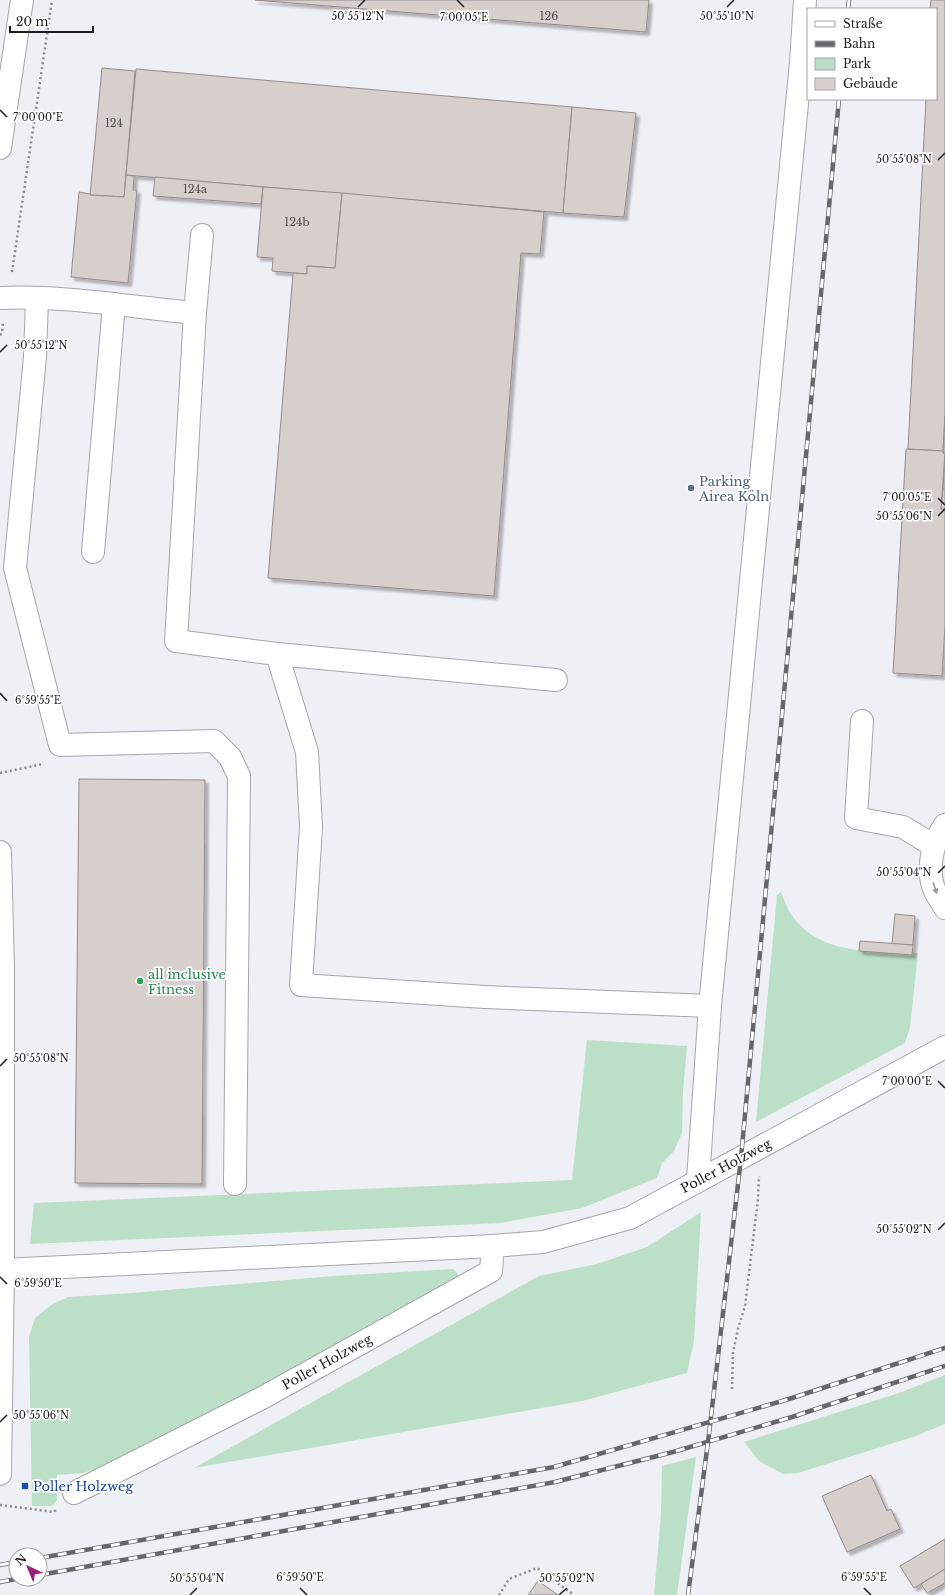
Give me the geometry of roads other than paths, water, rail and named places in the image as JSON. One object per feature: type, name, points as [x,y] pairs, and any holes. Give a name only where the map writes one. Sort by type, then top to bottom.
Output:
[{"type":"street","points":[[0,148],[22,0]]},
{"type":"street","points":[[698,1180],[710,1006],[799,78],[805,0]]},
{"type":"street","points":[[202,235],[195,313],[176,641],[277,654],[556,680]]},
{"type":"street","points":[[4,298],[38,298],[114,304],[195,313]]},
{"type":"street","points":[[38,298],[35,357],[15,568],[60,745],[214,741],[230,757],[239,776],[235,1184]]},
{"type":"street","points":[[93,552],[114,304]]},
{"type":"street","points":[[277,654],[307,752],[311,827],[301,985],[485,997],[710,1006]]},
{"type":"street","points":[[862,721],[856,818],[903,827],[934,846]]},
{"type":"street","points":[[945,825],[934,846],[931,868],[935,890],[945,908]]},
{"type":"street","points":[[0,852],[3,968],[3,1270],[0,1474]]},
{"type":"street","name":"Poller Holzweg","points":[[3,1270],[493,1246],[543,1242],[630,1218],[945,1047]]},
{"type":"street","name":"Poller Holzweg","points":[[74,1493],[262,1398],[491,1271],[493,1246]]},
{"type":"railway","points":[[848,8],[849,0]]},
{"type":"railway","points":[[688,1595],[709,1434],[741,1158],[839,100]]},
{"type":"railway","points":[[48,1557],[554,1467],[789,1399],[945,1348]]},
{"type":"railway","points":[[48,1574],[555,1482],[673,1452],[792,1417],[945,1366]]},
{"type":"railway","points":[[0,1565],[8,1564]]},
{"type":"railway","points":[[0,1582],[8,1580]]},
{"type":"place","name":"Parking Airea Köln","points":[[691,488]]},
{"type":"place","name":"all inclusive Fitness","points":[[140,981]]},
{"type":"place","name":"Poller Holzweg","points":[[25,1486]]}]
